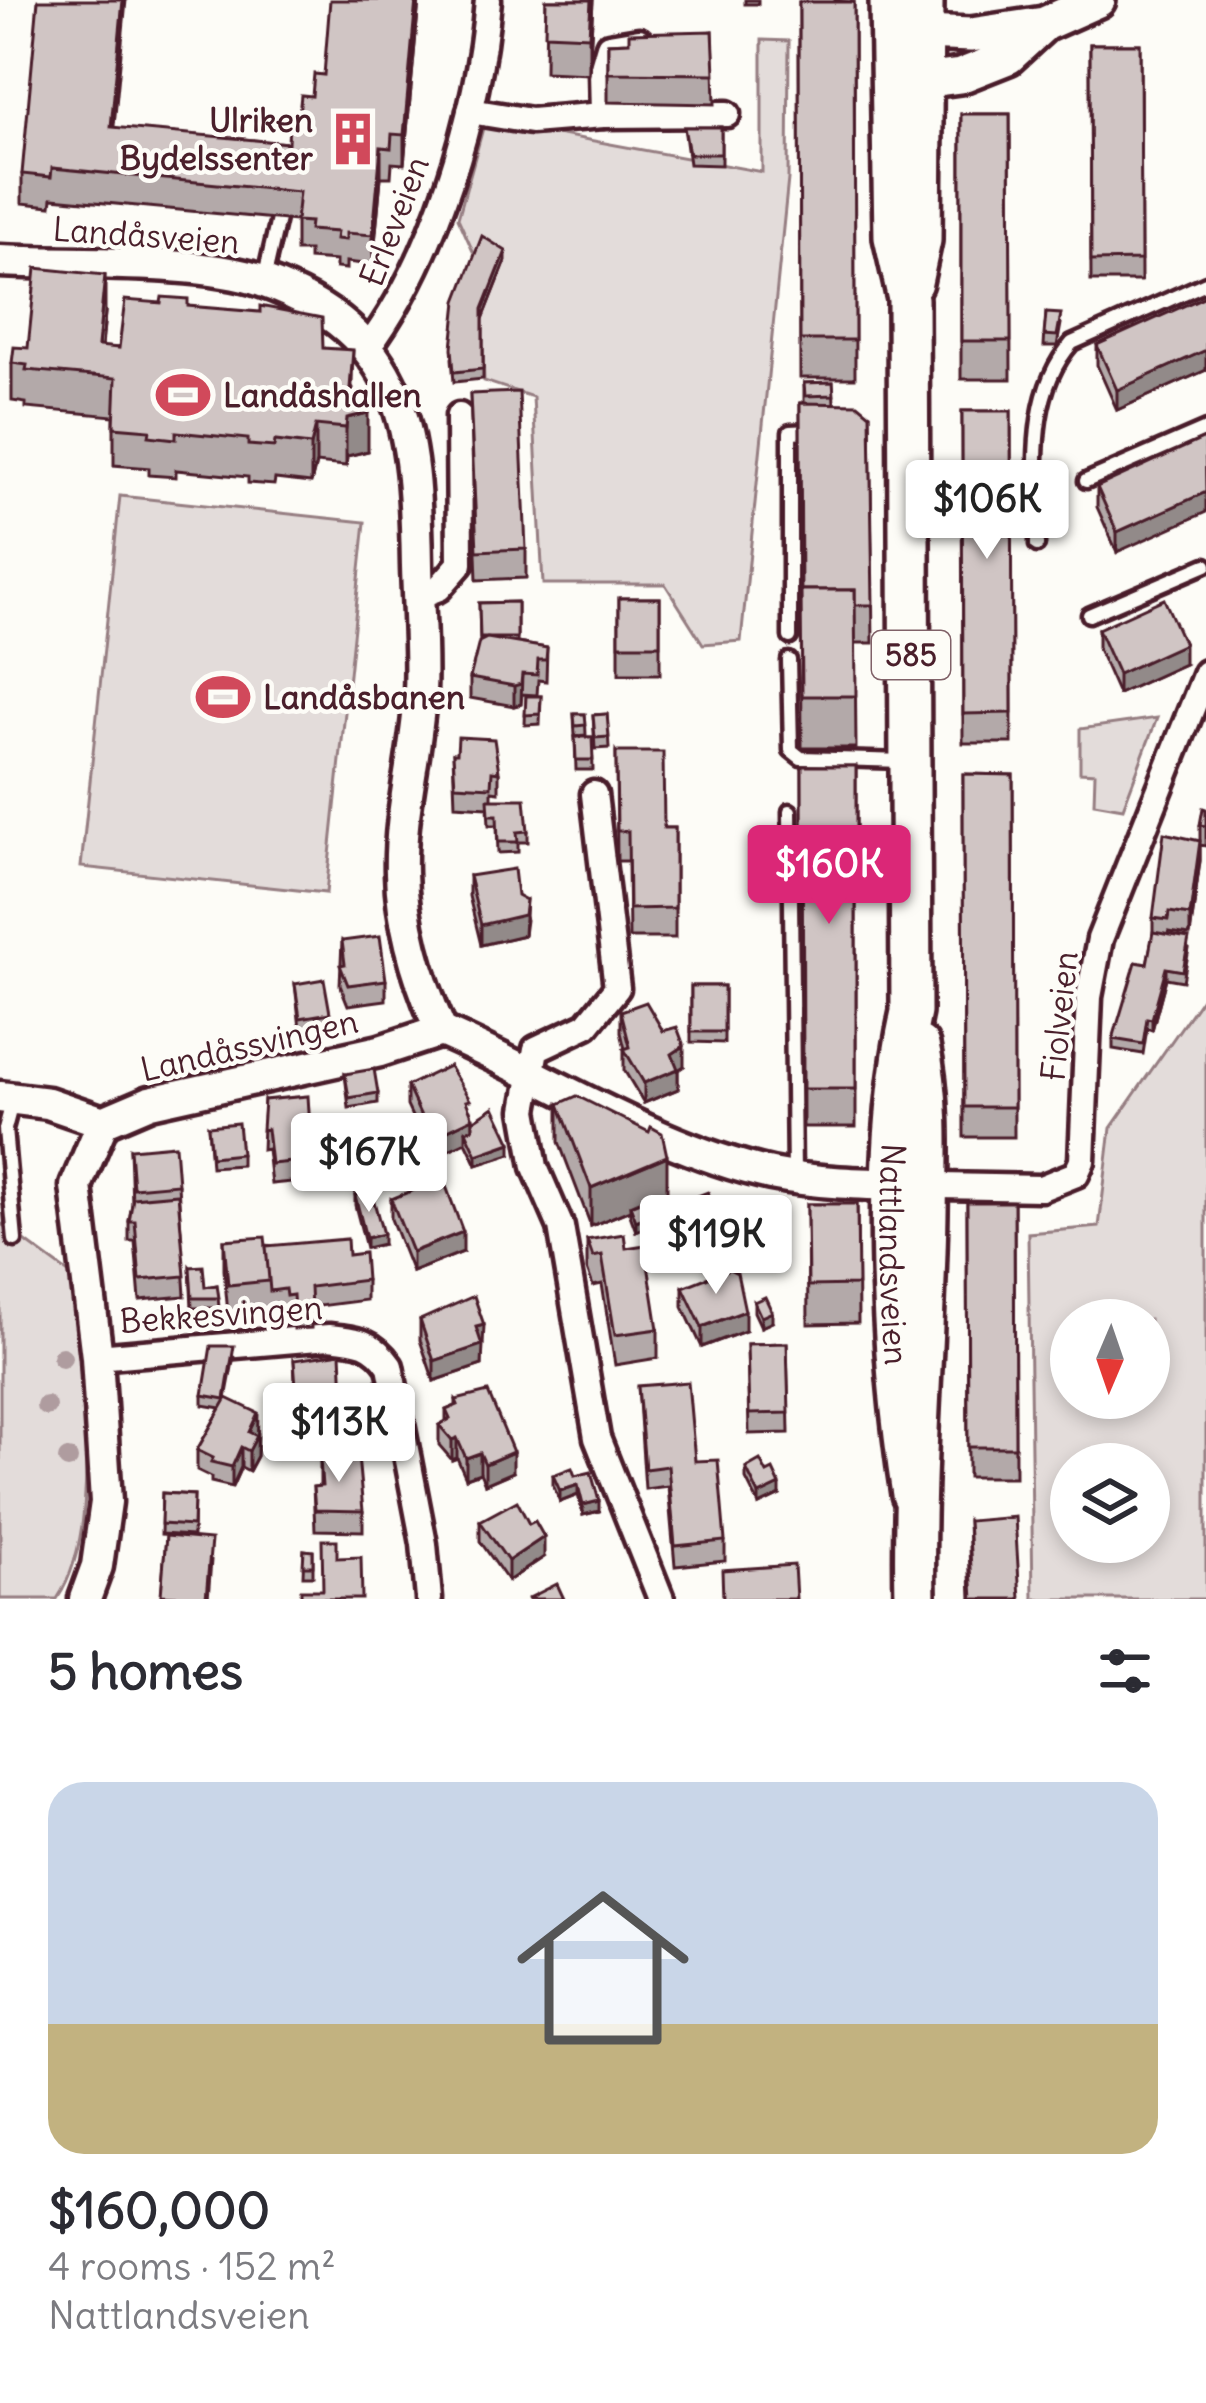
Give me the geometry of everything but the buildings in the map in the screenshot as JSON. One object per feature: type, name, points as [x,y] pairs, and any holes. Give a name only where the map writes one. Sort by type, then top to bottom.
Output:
[{"type":"main road","name":"Nattlandsveien","points":[[890,0],[894,238],[908,299],[911,1012],[898,1067],[921,1186],[896,1389],[912,1494],[914,1599]]},
{"type":"main road","points":[[1044,24],[1008,57],[960,76],[922,81],[890,56],[923,16],[971,34],[1044,24],[1098,0]]},
{"type":"main road","name":"Nattlandsveien","points":[[908,299],[921,240],[923,16]]},
{"type":"street","name":"Erleveien","points":[[367,349],[394,312],[423,248],[470,111],[488,0]]},
{"type":"street","points":[[603,115],[602,70],[609,46],[639,41]]},
{"type":"street","points":[[470,111],[531,121],[727,114]]},
{"type":"street","name":"Landåsveien","points":[[0,261],[224,272],[263,281],[330,318],[367,349],[405,415],[415,460],[420,692],[400,873],[424,994],[440,1031]]},
{"type":"street","points":[[418,596],[439,588],[460,564],[458,416]]},
{"type":"street","name":"Fiolveien","points":[[921,1186],[1041,1189],[1076,1174],[1082,1161],[1089,997],[1100,939],[1206,673]]},
{"type":"street","points":[[594,794],[617,988],[586,1025],[536,1048],[525,1110],[536,1167],[562,1227],[597,1438],[661,1599]]},
{"type":"street","points":[[440,1031],[530,1069],[664,1140],[794,1177],[921,1186]]},
{"type":"street","name":"Landåssvingen","points":[[103,1122],[150,1102],[380,1051],[440,1031]]},
{"type":"street","points":[[6,1097],[48,1103],[103,1122],[76,1186],[97,1357],[106,1502],[97,1566],[86,1599]]},
{"type":"street","name":"Bekkesvingen","points":[[97,1357],[329,1337],[363,1340],[378,1348],[389,1366],[424,1544],[429,1599]]},
{"type":"lane","points":[[263,281],[278,220]]},
{"type":"lane","points":[[1037,545],[1038,411],[1064,353],[1072,343],[1206,283]]},
{"type":"lane","points":[[1086,481],[1206,429]]},
{"type":"lane","points":[[790,637],[790,431],[834,431]]},
{"type":"lane","points":[[1089,615],[1206,565]]},
{"type":"lane","points":[[789,660],[787,737],[801,758],[911,761]]},
{"type":"lane","points":[[790,811],[794,1177]]},
{"type":"lane","points":[[6,1097],[15,1240]]},
{"type":"shaded area","points":[[762,40],[789,41],[788,179],[741,641],[703,644],[665,584],[543,584],[533,397],[484,381],[480,267],[458,218],[485,121],[762,172]]},
{"type":"shaded area","name":"Landåsbanen","points":[[120,496],[365,522],[326,893],[81,867]]},
{"type":"shaded area","points":[[1157,718],[1123,808],[1094,803],[1095,773],[1080,772],[1080,729]]},
{"type":"shaded area","points":[[1206,992],[1206,1599],[1033,1599],[1028,1233],[1099,1227],[1111,1128]]},
{"type":"shaded area","points":[[0,1223],[70,1274],[83,1395],[85,1487],[72,1568],[57,1599],[0,1599]]},
{"type":"place","name":"Ulriken Bydelssenter","points":[[353,139]]},
{"type":"place","name":"Landåshallen","points":[[183,395]]},
{"type":"place","name":"Landåsbanen","points":[[223,697]]}]
